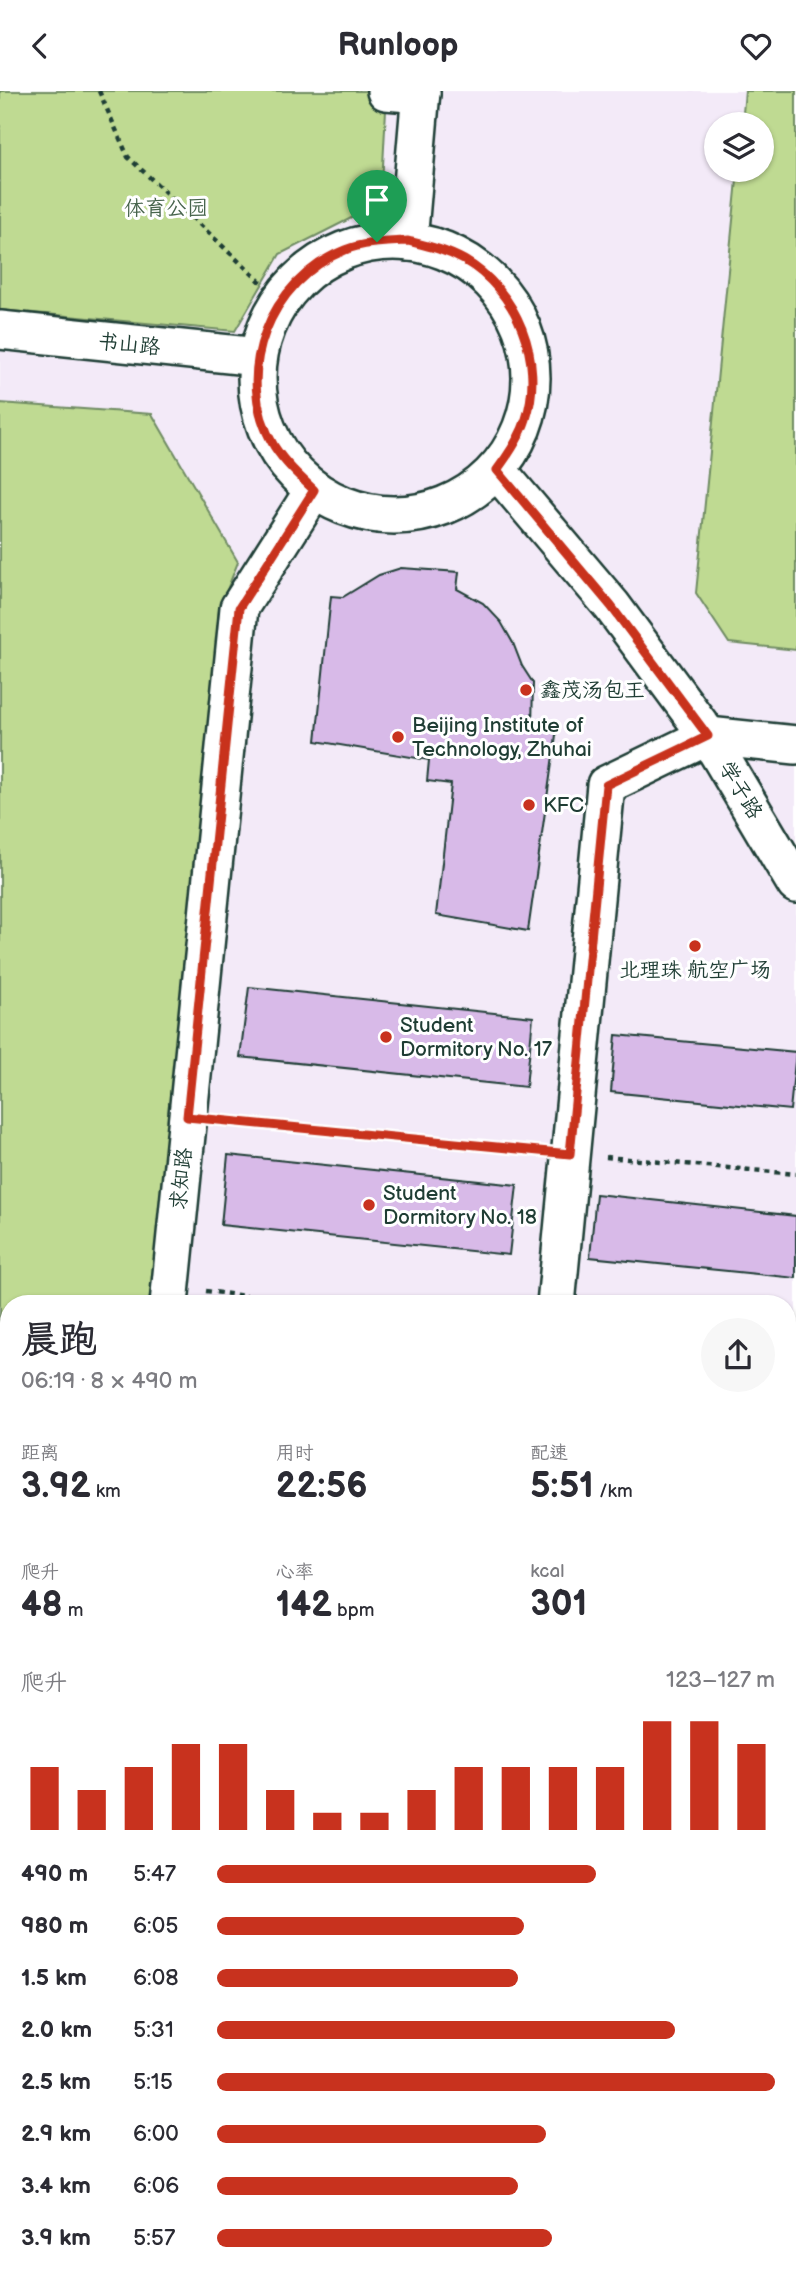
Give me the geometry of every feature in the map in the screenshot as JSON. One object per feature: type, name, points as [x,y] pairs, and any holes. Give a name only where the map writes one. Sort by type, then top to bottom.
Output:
[{"type":"street","points":[[408,241],[409,92]]},
{"type":"street","points":[[408,241],[438,248],[465,261],[489,279],[509,302],[523,329],[531,358],[532,378],[527,418],[515,446],[497,470],[471,492],[442,507],[409,515],[376,514],[344,506],[314,490],[285,461],[261,417],[256,387],[258,357],[265,331],[281,301],[293,284],[318,264],[346,249],[377,242],[408,241]]},
{"type":"street","name":"书山路","points":[[0,330],[258,357]]},
{"type":"street","name":"学子路","points":[[497,470],[611,606],[708,736],[796,884]]},
{"type":"street","name":"求知路","points":[[170,1295],[239,608],[314,490]]},
{"type":"street","points":[[557,1295],[606,785],[708,736],[796,745]]},
{"type":"path","points":[[99,91],[128,157],[281,301]]},
{"type":"path","points":[[187,1117],[796,1174]]},
{"type":"shaded area","name":"Beijing Institute of Technology, Zhuhai","points":[[0,91],[796,91],[796,1295],[0,1295]]},
{"type":"green space","name":"体育公园","points":[[0,91],[387,91],[381,203],[280,254],[235,331],[0,310]]},
{"type":"green space","points":[[745,91],[796,91],[796,650],[729,643],[696,593],[737,182],[774,182],[774,112],[743,112]]},
{"type":"green space","points":[[0,403],[152,414],[238,562],[219,610],[153,1295],[0,1295]]},
{"type":"building","points":[[401,568],[459,572],[457,589],[483,603],[501,622],[533,683],[532,727],[557,728],[528,931],[436,915],[451,784],[427,781],[429,760],[316,741],[331,596],[343,597],[379,575]]},
{"type":"building","name":"Student Dormitory No. 17","points":[[249,987],[533,1017],[526,1087],[240,1057]]},
{"type":"building","points":[[616,1035],[796,1052],[790,1110],[611,1092]]},
{"type":"building","name":"Student Dormitory No. 18","points":[[228,1155],[517,1185],[509,1255],[221,1225]]},
{"type":"building","points":[[596,1194],[796,1216],[796,1278],[590,1257]]},
{"type":"place","name":"鑫茂汤包王","points":[[526,690]]},
{"type":"place","name":"Beijing Institute of Technology, Zhuhai","points":[[398,737]]},
{"type":"place","name":"KFC","points":[[529,805]]},
{"type":"place","name":"北理珠 航空广场","points":[[695,946]]},
{"type":"place","name":"Student Dormitory No. 17","points":[[386,1037]]},
{"type":"place","name":"Student Dormitory No. 18","points":[[369,1205]]},
{"type":"route","points":[[408,241],[438,248],[465,261],[489,279],[509,302],[523,329],[531,358],[532,388],[527,418],[515,446],[497,470],[611,606],[708,736],[606,785],[570,1154],[187,1117],[239,608],[314,490],[291,470],[274,445],[261,417],[256,387],[258,357],[276,306],[293,284],[318,264],[346,249],[377,242],[408,241]]}]
